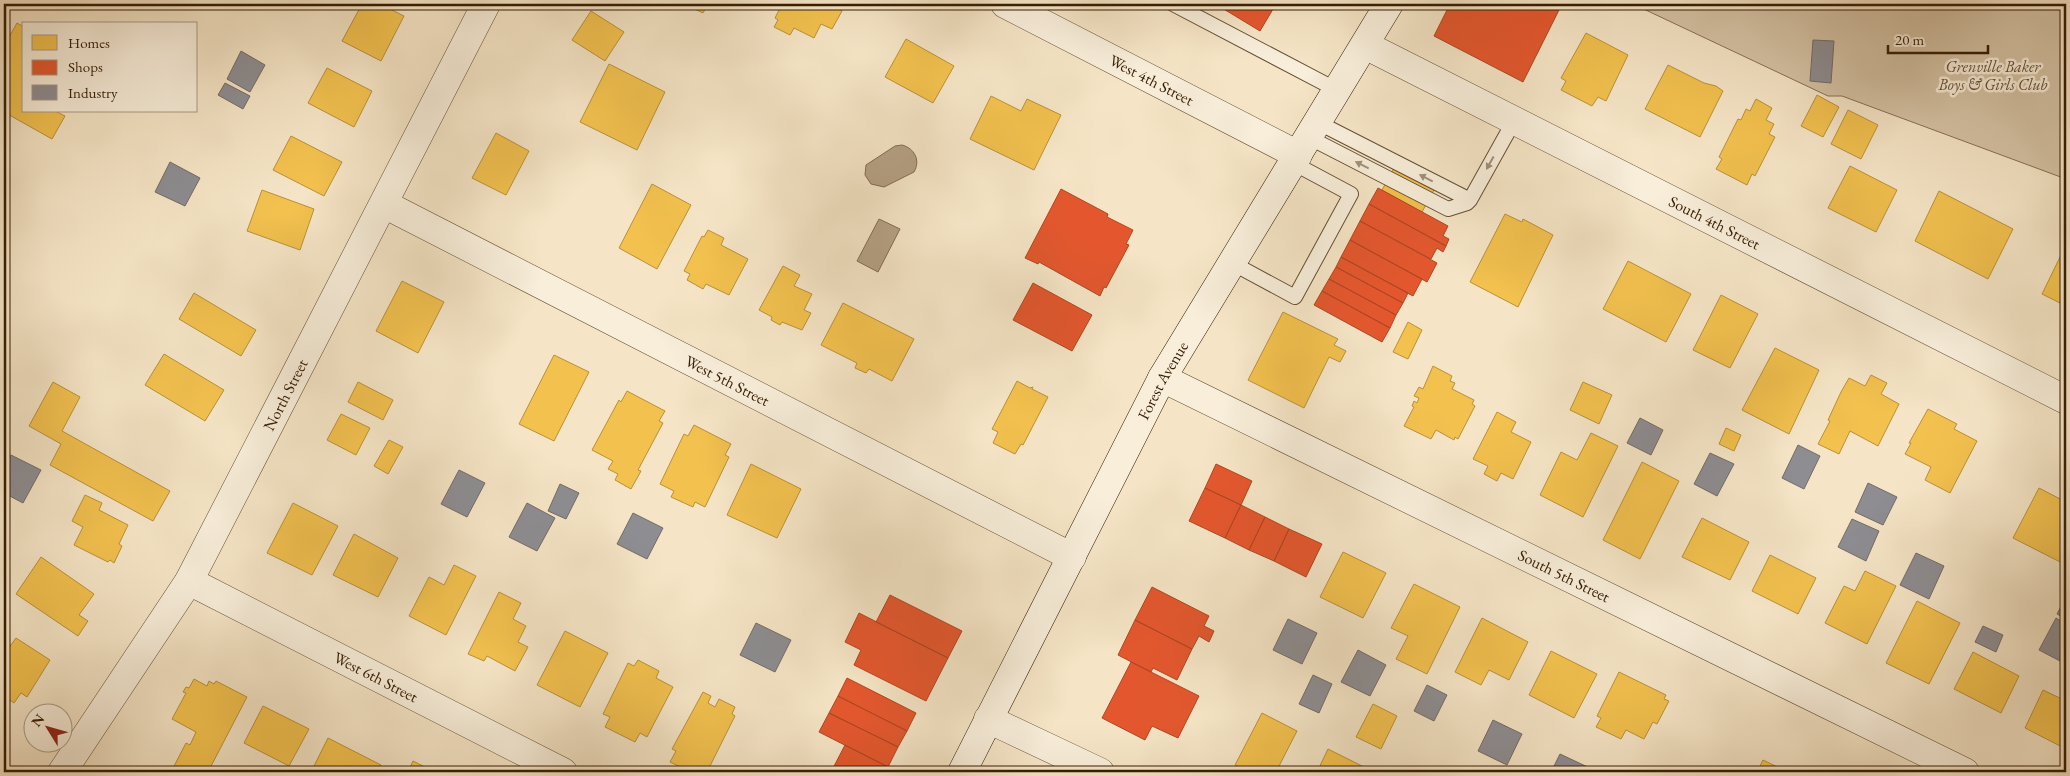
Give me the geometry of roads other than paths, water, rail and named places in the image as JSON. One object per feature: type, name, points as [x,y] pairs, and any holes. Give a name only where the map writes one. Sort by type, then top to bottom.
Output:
[{"type":"street","name":"North Street","points":[[62,772],[189,581],[486,4]]},
{"type":"street","name":"West 4th Street","points":[[1005,4],[1304,144]]},
{"type":"street","name":"Forest Avenue","points":[[962,772],[1162,378],[1389,4]]},
{"type":"street","name":"South 4th Street","points":[[1365,45],[2066,400]]},
{"type":"street","name":"West 5th Street","points":[[384,204],[1072,557]]},
{"type":"street","name":"South 5th Street","points":[[1162,378],[1965,772]]},
{"type":"street","name":"West 6th Street","points":[[189,581],[563,772]]},
{"type":"street","points":[[988,718],[1100,772]]},
{"type":"lane","points":[[1173,4],[1337,90]]},
{"type":"lane","points":[[1304,144],[1448,208],[1467,203],[1470,200],[1514,120]]},
{"type":"lane","points":[[1232,263],[1295,297],[1351,194],[1304,144]]},
{"type":"park label","name":"Grenville Baker Boys & Girls Club","points":[[1993,75]]}]
